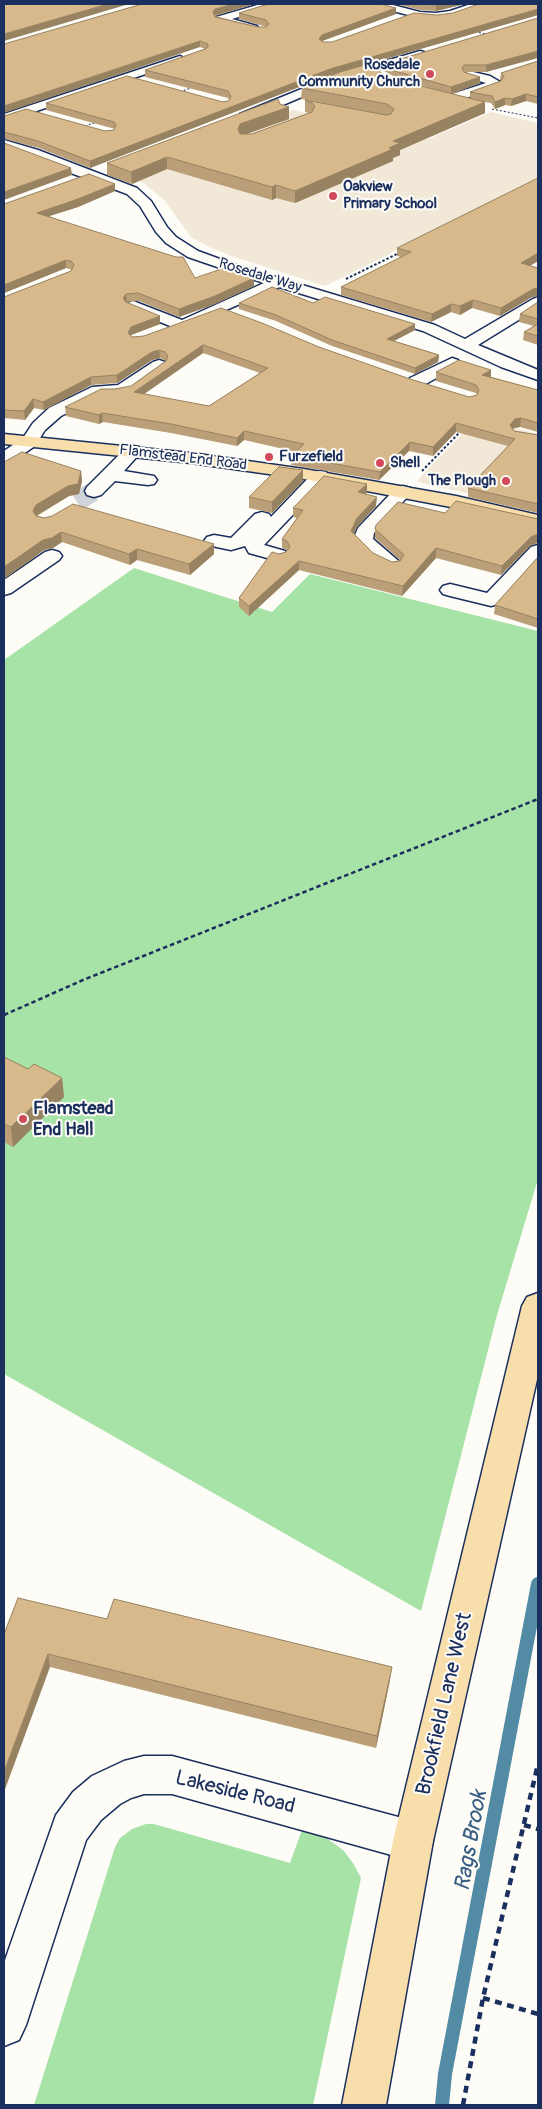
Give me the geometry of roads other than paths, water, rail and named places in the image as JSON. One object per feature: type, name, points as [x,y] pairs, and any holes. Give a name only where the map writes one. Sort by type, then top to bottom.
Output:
[{"type":"main road","name":"Flamstead End Road","points":[[4,440],[133,451],[312,475],[538,521]]},
{"type":"main road","name":"Brookfield Lane West","points":[[364,2105],[413,1841],[538,1306]]},
{"type":"street","points":[[262,30],[227,23],[220,19],[271,4]]},
{"type":"street","points":[[377,4],[430,16],[448,15],[480,4]]},
{"type":"street","points":[[394,20],[413,13]]},
{"type":"street","points":[[234,121],[269,108],[322,84],[432,50]]},
{"type":"street","points":[[4,118],[190,55]]},
{"type":"street","points":[[369,68],[383,77]]},
{"type":"street","points":[[486,78],[503,73]]},
{"type":"street","points":[[456,97],[496,84],[486,78],[469,74]]},
{"type":"street","points":[[127,77],[145,82]]},
{"type":"street","points":[[439,97],[487,108]]},
{"type":"street","points":[[269,108],[296,110],[283,102]]},
{"type":"street","points":[[26,110],[91,124]]},
{"type":"street","name":"Rosedale Way","points":[[4,144],[50,159],[85,175],[111,182],[132,191],[146,204],[161,229],[171,240],[193,254],[234,269],[429,328],[507,364],[538,375]]},
{"type":"street","points":[[68,182],[104,169]]},
{"type":"street","points":[[155,334],[221,309],[278,282]]},
{"type":"street","points":[[466,345],[538,302]]},
{"type":"street","points":[[133,306],[180,325]]},
{"type":"street","points":[[221,309],[239,315]]},
{"type":"street","points":[[416,382],[452,363]]},
{"type":"street","points":[[4,459],[29,442],[39,427],[55,412],[70,403],[98,391],[115,392],[124,389],[159,365]]},
{"type":"street","points":[[398,376],[434,388]]},
{"type":"street","points":[[94,491],[111,476],[133,451]]},
{"type":"street","points":[[214,541],[232,544],[237,542],[312,475]]},
{"type":"street","points":[[278,555],[256,549],[254,545],[312,475]]},
{"type":"street","points":[[111,476],[148,480]]},
{"type":"street","points":[[392,564],[381,557],[363,540],[365,532],[402,492]]},
{"type":"street","points":[[450,590],[491,600],[538,551]]},
{"type":"street","points":[[4,589],[52,556]]},
{"type":"street","name":"Lakeside Road","points":[[4,2025],[70,1829],[87,1806],[106,1790],[124,1780],[144,1775],[172,1775],[413,1841]]},
{"type":"waterway","name":"Rags Brook","points":[[442,2105],[445,2074],[538,1584]]},
{"type":"tunnel","points":[[77,502],[94,491]]},
{"type":"place","name":"Rosedale Community Church","points":[[430,74]]},
{"type":"place","name":"Oakview Primary School","points":[[333,196]]},
{"type":"place","name":"Furzefield","points":[[269,457]]},
{"type":"place","name":"Shell","points":[[380,463]]},
{"type":"place","name":"The Plough","points":[[506,481]]},
{"type":"place","name":"Flamstead End Hall","points":[[23,1119]]}]
